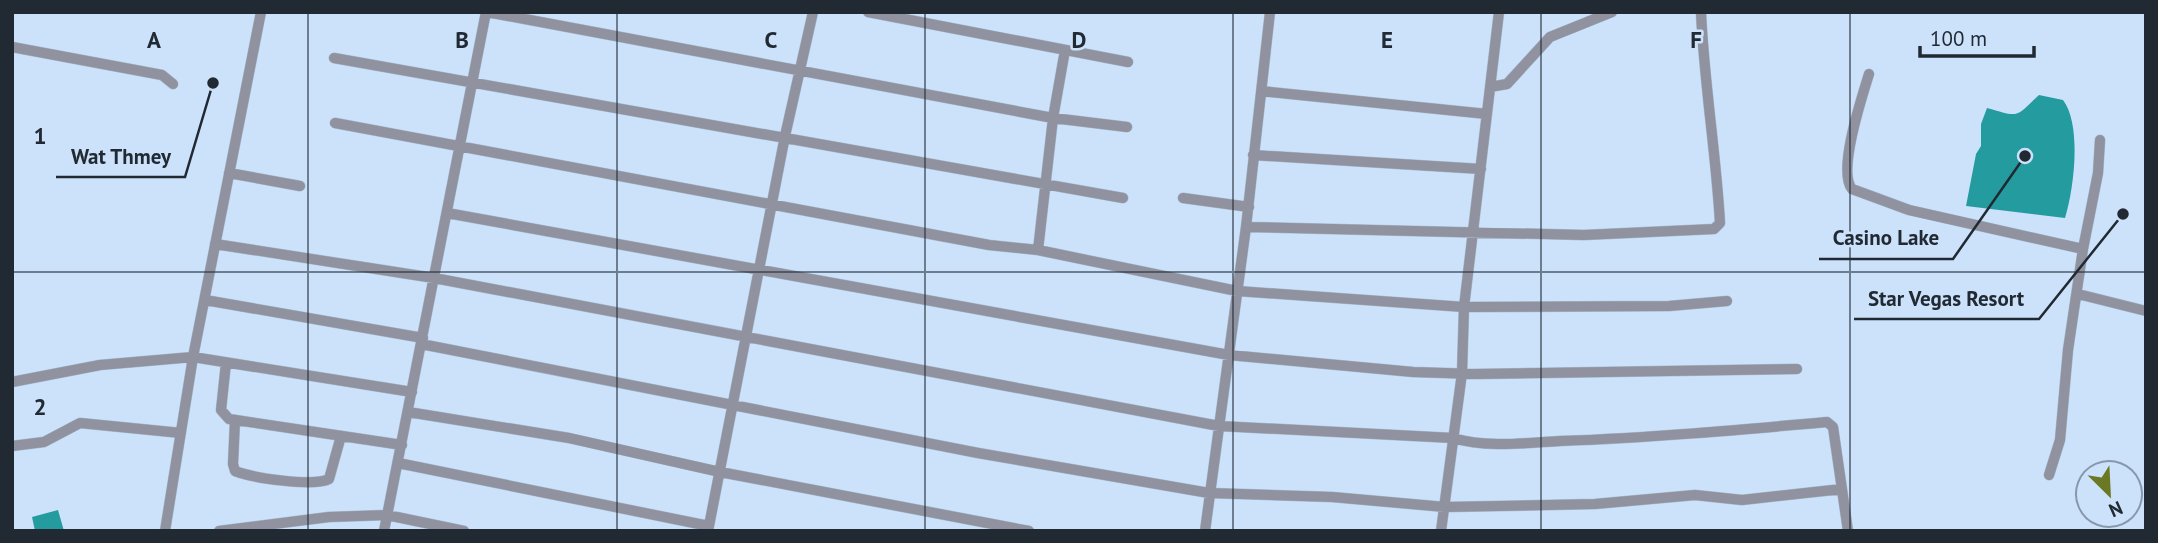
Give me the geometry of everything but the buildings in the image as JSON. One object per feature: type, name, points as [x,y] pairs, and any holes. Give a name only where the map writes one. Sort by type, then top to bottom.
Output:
[{"type":"street","points":[[165,531],[193,357],[261,12]]},
{"type":"street","points":[[384,531],[487,12],[1053,118],[1127,127]]},
{"type":"street","points":[[398,463],[708,528],[785,136],[813,12]]},
{"type":"street","points":[[868,12],[978,36],[1128,62]]},
{"type":"street","points":[[1205,531],[1249,207],[1270,12]]},
{"type":"street","points":[[1441,531],[1462,373],[1464,307],[1499,12]]},
{"type":"street","points":[[1490,87],[1507,84],[1550,37],[1612,12]]},
{"type":"street","points":[[1246,227],[1584,235],[1718,227],[1718,190],[1703,60],[1701,12]]},
{"type":"street","points":[[12,47],[162,75],[173,84]]},
{"type":"street","points":[[1038,250],[1044,183],[1065,50]]},
{"type":"street","points":[[334,58],[1123,198]]},
{"type":"street","points":[[1869,74],[1856,118],[1846,178],[1852,189],[1909,210],[2082,249]]},
{"type":"street","points":[[1261,91],[1487,114]]},
{"type":"street","points":[[335,123],[989,245],[1038,250],[1237,291],[1464,307],[1669,306],[1727,301]]},
{"type":"street","points":[[2049,475],[2060,440],[2068,350],[2078,294],[2082,249],[2098,173],[2100,140]]},
{"type":"street","points":[[1253,155],[1415,168],[1481,169]]},
{"type":"street","points":[[229,173],[300,186]]},
{"type":"street","points":[[1183,198],[1249,207]]},
{"type":"street","points":[[447,213],[1229,355],[1413,372],[1797,369]]},
{"type":"street","points":[[215,244],[434,278],[1219,426],[1454,438],[1470,443],[1493,444],[1597,440],[1827,422],[1833,427],[1848,531]]},
{"type":"street","points":[[2078,294],[2146,312]]},
{"type":"street","points":[[205,300],[422,341],[733,406],[1209,493],[1332,498],[1445,507],[1595,504],[1695,495],[1742,500],[1842,489]]},
{"type":"street","points":[[12,382],[100,365],[193,357],[412,392]]},
{"type":"street","points":[[226,363],[221,410],[225,417],[402,445]]},
{"type":"street","points":[[408,412],[569,438],[720,472],[1029,531]]},
{"type":"street","points":[[235,420],[234,469],[238,473],[263,477],[327,481],[332,474],[341,436]]},
{"type":"street","points":[[12,446],[44,442],[80,423],[181,433]]},
{"type":"street","points":[[219,531],[329,516],[387,514],[464,531]]},
{"type":"shaded area","points":[[2039,95],[2063,100],[2073,125],[2073,175],[2065,218],[1966,206],[1976,154],[1981,146],[1981,124],[1987,108],[2017,114]]},
{"type":"shaded area","points":[[58,510],[64,531],[35,531],[32,517]]},
{"type":"place","name":"Wat Thmey","points":[[213,83]]},
{"type":"place","name":"Casino Lake","points":[[2025,156]]},
{"type":"place","name":"Star Vegas Resort","points":[[2123,214]]}]
